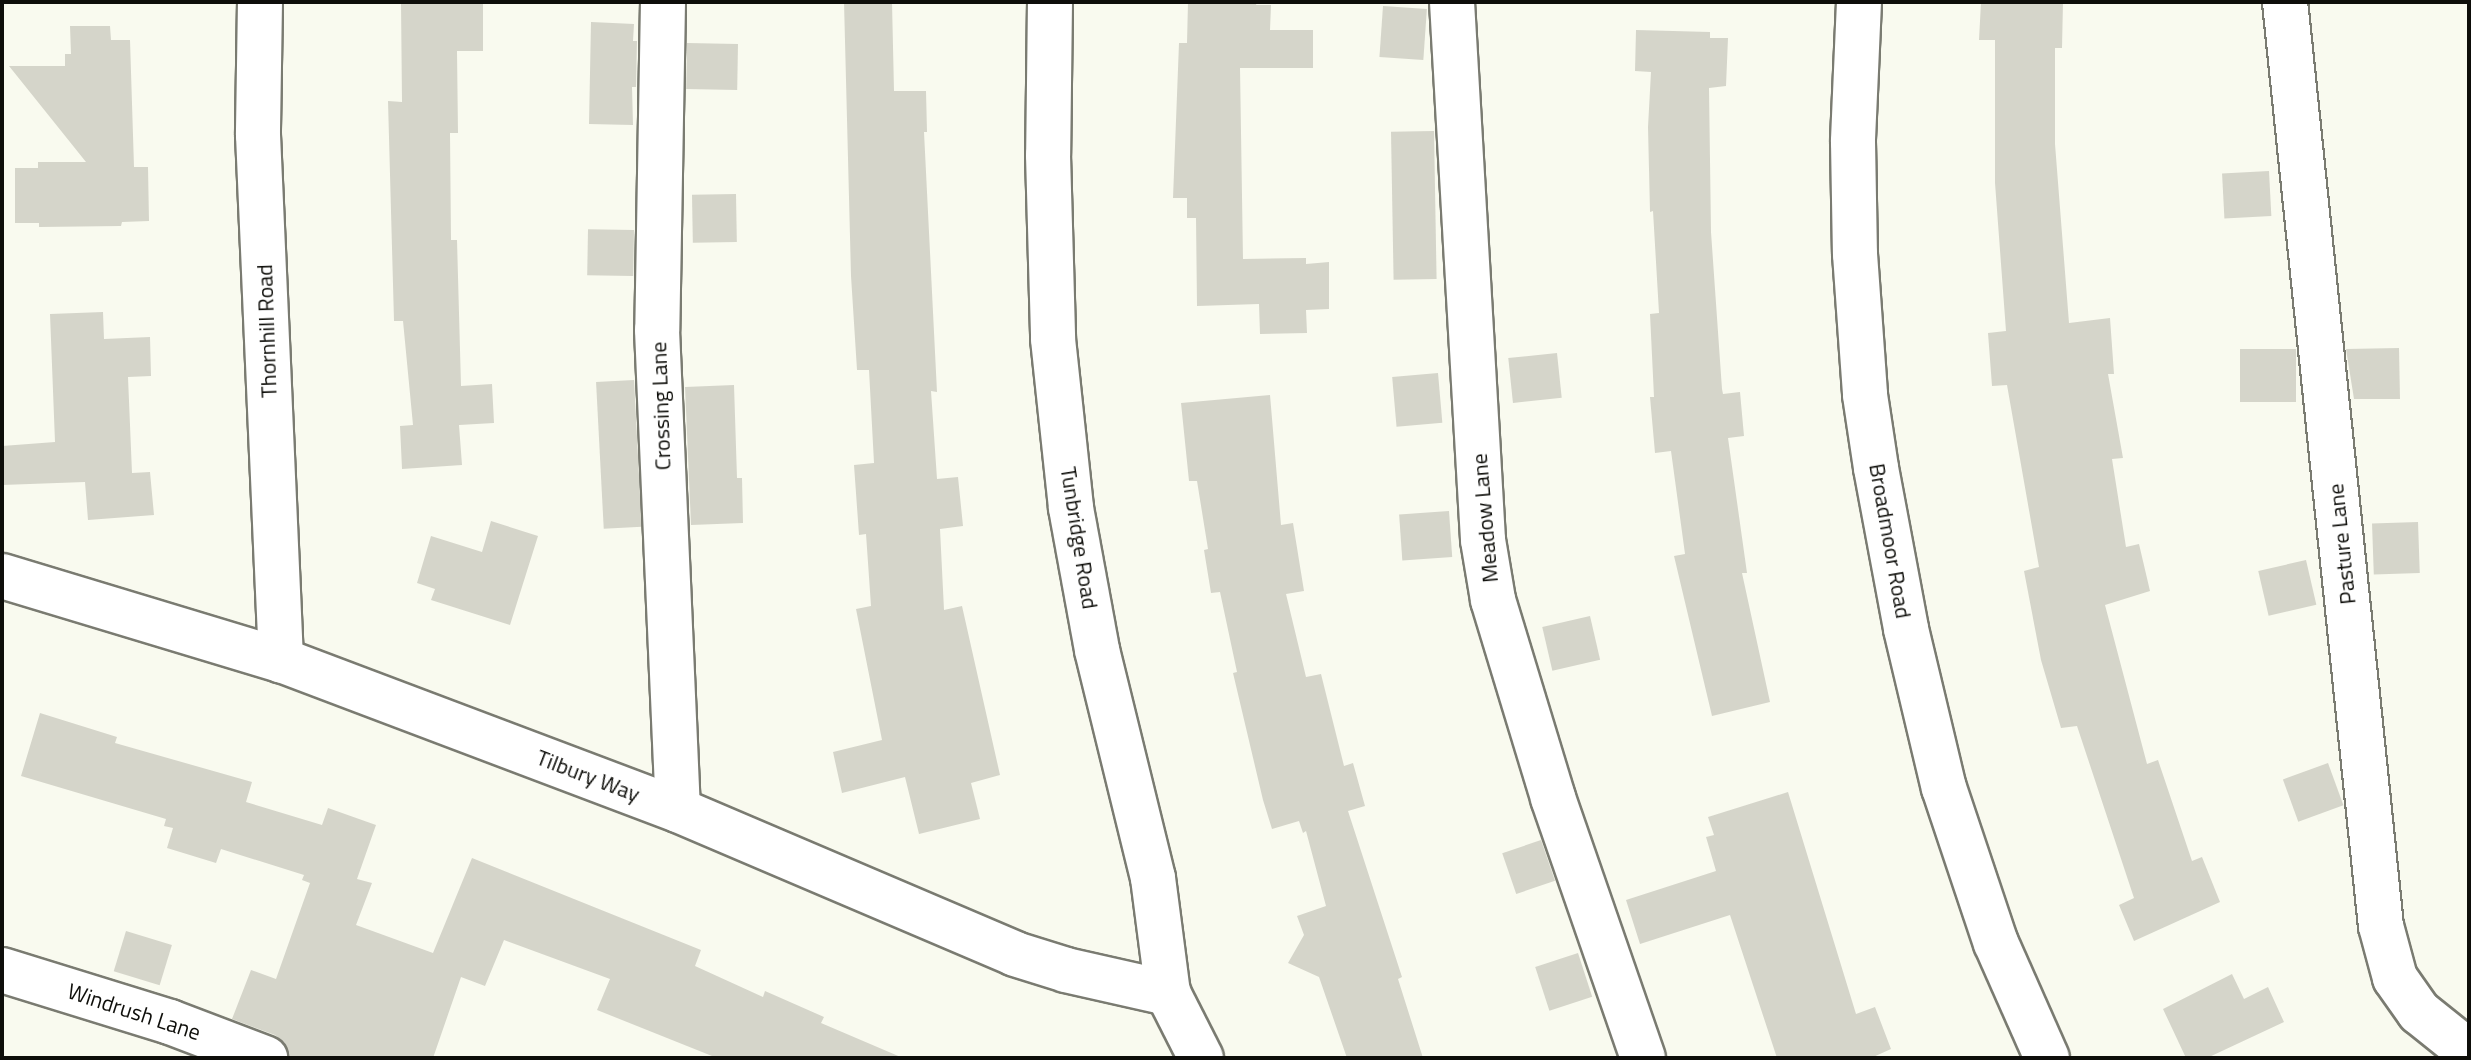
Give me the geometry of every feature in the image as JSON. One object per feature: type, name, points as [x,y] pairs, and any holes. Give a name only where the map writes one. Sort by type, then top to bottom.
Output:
[{"type":"street","name":"Thornhill Road","points":[[260,2],[258,135],[281,660]]},
{"type":"street","name":"Crossing Lane","points":[[663,2],[657,330],[678,810]]},
{"type":"street","name":"Tunbridge Road","points":[[1050,2],[1048,155],[1053,339],[1071,508],[1097,650],[1153,878],[1168,993],[1201,1058]]},
{"type":"street","name":"Meadow Lane","points":[[1452,2],[1483,540],[1493,600],[1553,798],[1643,1058]]},
{"type":"street","name":"Broadmoor Road","points":[[1859,2],[1853,142],[1855,254],[1865,395],[1879,482],[1906,629],[1944,788],[1996,943],[2047,1058]]},
{"type":"street","name":"Pasture Lane","points":[[2285,2],[2381,926],[2395,978],[2419,1012],[2469,1052]]},
{"type":"street","name":"Tilbury Way","points":[[2,576],[281,660],[678,810],[1015,954],[1066,970],[1168,993]]},
{"type":"street","name":"Windrush Lane","points":[[2,970],[170,1022],[265,1058]]},
{"type":"building","points":[[483,2],[483,51],[457,51],[458,133],[450,133],[451,240],[457,240],[461,386],[492,384],[494,423],[459,425],[462,465],[402,469],[400,426],[413,425],[403,321],[394,321],[388,101],[402,102],[401,3]]},
{"type":"building","points":[[844,2],[892,2],[894,91],[926,91],[927,132],[924,132],[937,392],[931,391],[937,479],[958,477],[963,526],[940,529],[944,610],[962,606],[1000,775],[971,783],[980,819],[919,834],[905,777],[842,793],[833,752],[882,740],[856,609],[871,606],[866,534],[859,535],[854,465],[874,463],[869,370],[857,370],[851,276]]},
{"type":"building","points":[[1188,2],[1257,2],[1256,5],[1271,5],[1270,30],[1313,30],[1313,68],[1240,68],[1243,259],[1306,258],[1306,264],[1329,262],[1329,309],[1306,310],[1307,333],[1260,334],[1259,304],[1197,306],[1196,218],[1187,218],[1187,198],[1173,198],[1179,43],[1187,43]]},
{"type":"building","points":[[1981,2],[2063,2],[2062,48],[2055,48],[2055,144],[2069,323],[2110,318],[2114,374],[2108,374],[2123,458],[2112,459],[2126,547],[2139,544],[2150,591],[2105,605],[2147,764],[2158,760],[2192,861],[2202,857],[2220,902],[2134,941],[2119,905],[2134,898],[2077,726],[2061,728],[2041,660],[2024,571],[2039,567],[2007,385],[1992,386],[1988,333],[2006,331],[1995,183],[1995,40],[1979,40]]},
{"type":"building","points":[[1383,6],[1427,9],[1423,60],[1379,57]]},
{"type":"building","points":[[591,22],[634,24],[633,41],[637,41],[636,87],[632,87],[633,125],[589,124]]},
{"type":"building","points":[[70,26],[110,26],[111,40],[130,40],[134,167],[148,167],[149,221],[122,222],[121,226],[39,227],[39,223],[15,223],[15,168],[38,168],[38,162],[86,162],[9,66],[65,66],[65,54],[71,54]]},
{"type":"building","points":[[1636,30],[1710,32],[1710,38],[1728,38],[1726,86],[1709,88],[1711,232],[1722,389],[1723,394],[1740,392],[1744,436],[1728,438],[1747,573],[1742,573],[1770,702],[1712,716],[1674,556],[1685,554],[1671,451],[1655,453],[1650,397],[1654,397],[1650,314],[1659,313],[1653,211],[1650,212],[1648,127],[1651,72],[1635,71]]},
{"type":"building","points":[[687,43],[738,44],[737,90],[686,89]]},
{"type":"building","points":[[1434,131],[1437,279],[1394,280],[1391,132]]},
{"type":"building","points":[[2269,171],[2271,216],[2224,218],[2222,173]]},
{"type":"building","points":[[736,194],[737,242],[693,243],[692,195]]},
{"type":"building","points":[[588,229],[634,230],[633,276],[587,275]]},
{"type":"building","points":[[103,312],[104,339],[150,337],[151,376],[128,377],[132,473],[150,472],[154,515],[88,520],[85,482],[2,485],[2,446],[55,442],[50,314]]},
{"type":"building","points":[[2399,348],[2400,399],[2354,399],[2346,349]]},
{"type":"building","points":[[2240,349],[2296,349],[2296,402],[2240,402]]},
{"type":"building","points":[[1557,353],[1562,398],[1513,403],[1508,358]]},
{"type":"building","points":[[1438,373],[1442,423],[1397,427],[1392,377]]},
{"type":"building","points":[[634,380],[642,527],[604,529],[596,382]]},
{"type":"building","points":[[734,385],[737,478],[742,478],[743,523],[691,525],[685,387]]},
{"type":"building","points":[[1270,395],[1281,525],[1293,523],[1304,591],[1286,594],[1306,677],[1321,674],[1344,766],[1353,763],[1365,806],[1348,811],[1402,977],[1398,979],[1423,1058],[1347,1058],[1319,977],[1288,963],[1304,935],[1297,916],[1326,906],[1306,831],[1303,833],[1299,821],[1272,829],[1263,800],[1233,673],[1237,672],[1220,592],[1211,593],[1204,550],[1208,549],[1197,481],[1189,481],[1181,403]]},
{"type":"building","points":[[1449,511],[1452,557],[1402,560],[1399,514]]},
{"type":"building","points":[[491,521],[538,536],[510,625],[431,600],[435,589],[417,583],[431,536],[482,552]]},
{"type":"building","points":[[2418,522],[2420,573],[2374,575],[2372,524]]},
{"type":"building","points":[[2306,560],[2316,605],[2269,616],[2258,571]]},
{"type":"building","points":[[1590,616],[1600,660],[1552,671],[1542,627]]},
{"type":"building","points":[[40,713],[117,737],[115,743],[252,782],[246,802],[322,825],[328,808],[376,825],[357,879],[372,883],[356,925],[433,953],[472,858],[701,950],[695,966],[763,997],[765,991],[824,1017],[821,1023],[903,1058],[717,1058],[597,1010],[610,979],[504,940],[485,986],[461,977],[433,1058],[289,1058],[285,1043],[275,1035],[232,1019],[251,970],[276,979],[310,883],[302,880],[304,875],[221,849],[216,863],[167,848],[173,828],[164,826],[166,819],[21,776]]},
{"type":"building","points":[[2328,763],[2343,805],[2298,822],[2283,779]]},
{"type":"building","points":[[1788,792],[1856,1014],[1875,1007],[1891,1049],[1871,1058],[1777,1058],[1730,915],[1640,944],[1626,900],[1716,871],[1706,837],[1714,835],[1708,817]]},
{"type":"building","points":[[1541,840],[1555,881],[1516,894],[1502,853]]},
{"type":"building","points":[[126,931],[172,945],[160,985],[114,971]]},
{"type":"building","points":[[1578,953],[1592,997],[1549,1011],[1535,967]]},
{"type":"building","points":[[2232,974],[2244,999],[2268,987],[2284,1022],[2207,1058],[2186,1058],[2163,1009]]}]
